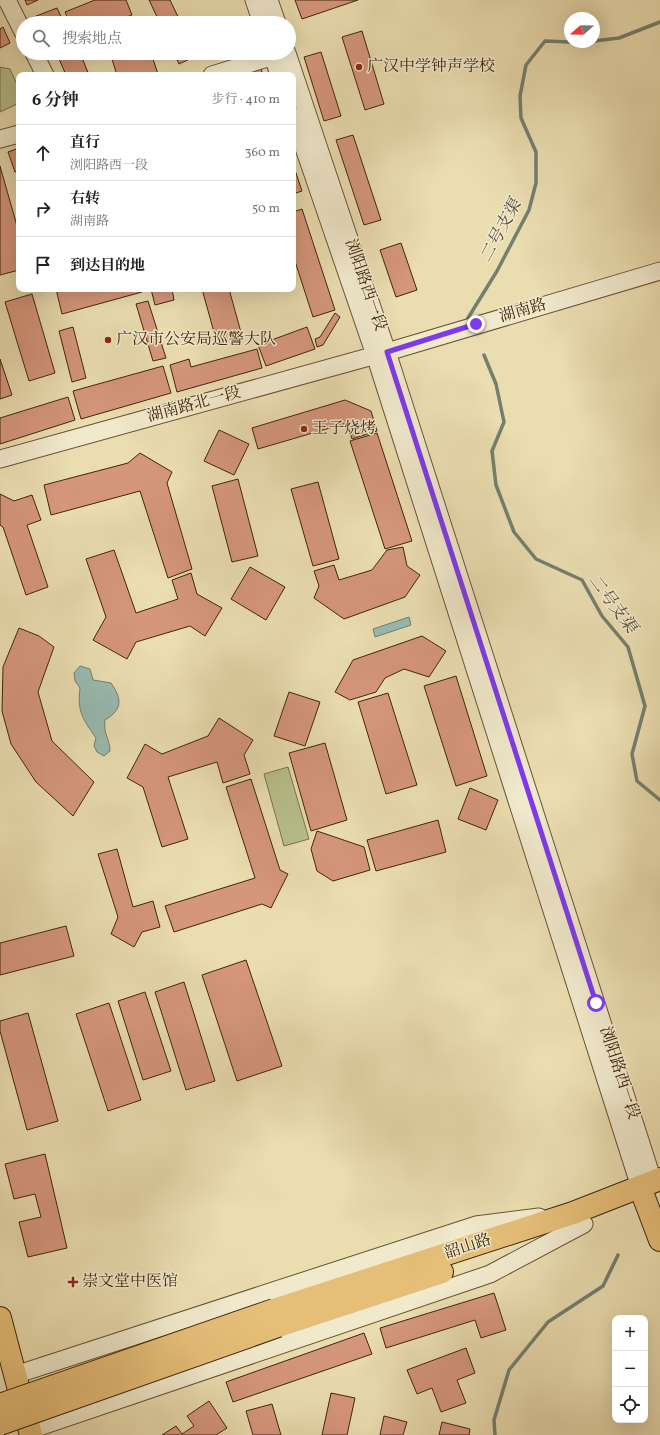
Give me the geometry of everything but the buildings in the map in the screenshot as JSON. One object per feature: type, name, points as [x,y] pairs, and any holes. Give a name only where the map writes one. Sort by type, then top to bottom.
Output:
[{"type":"main road","name":"韶山路","points":[[276,1318],[579,1219],[654,1191]]},
{"type":"main road","points":[[654,1191],[660,1240]]},
{"type":"main road","points":[[0,1318],[30,1432]]},
{"type":"main road","points":[[0,1405],[276,1318]]},
{"type":"main road","points":[[0,1424],[276,1318]]},
{"type":"street","points":[[7,0],[16,18]]},
{"type":"street","points":[[254,0],[260,16]]},
{"type":"street","points":[[269,0],[275,16]]},
{"type":"street","points":[[38,60],[44,72]]},
{"type":"street","points":[[222,72],[260,60]]},
{"type":"street","points":[[279,60],[279,72]]},
{"type":"street","name":"浏阳路西一段","points":[[281,60],[285,72]]},
{"type":"street","name":"浏阳路西一段","points":[[296,104],[381,354],[654,1191]]},
{"type":"street","points":[[296,124],[381,354]]},
{"type":"street","points":[[0,139],[16,135]]},
{"type":"street","name":"湖南路","points":[[381,354],[660,271]]},
{"type":"street","name":"湖南路北一段","points":[[0,459],[381,354]]},
{"type":"street","points":[[15,1375],[476,1225],[579,1219]]},
{"type":"street","points":[[30,1432],[490,1274],[579,1219]]},
{"type":"green space","points":[[0,67],[10,69],[16,82],[16,104],[0,112]]},
{"type":"green space","points":[[288,767],[309,839],[284,846],[264,774]]},
{"type":"water","points":[[409,617],[411,625],[375,637],[373,629]]},
{"type":"water","points":[[80,666],[90,669],[93,680],[111,683],[119,699],[118,708],[105,720],[105,729],[110,751],[104,756],[97,752],[94,746],[96,738],[84,720],[80,709],[80,688],[75,681],[74,673]]},
{"type":"waterway","name":"二号支渠","points":[[600,40],[619,38],[660,22]]},
{"type":"waterway","name":"二号支渠","points":[[468,318],[497,271],[529,210],[536,183],[536,152],[521,118],[520,96],[526,65],[545,41],[564,42]]},
{"type":"waterway","name":"二号支渠","points":[[484,355],[496,384],[504,422],[492,451],[496,485],[514,532],[536,559],[582,580],[602,616],[628,647],[645,706],[632,754],[637,781],[660,800]]},
{"type":"waterway","name":"二号支渠","points":[[495,1435],[494,1420],[509,1370],[548,1322],[603,1286],[618,1255]]},
{"type":"place","name":"广汉中学钟声学校","points":[[359,67]]},
{"type":"place","name":"广汉市公安局巡警大队","points":[[108,340]]},
{"type":"place","name":"王子烧烤","points":[[304,429]]},
{"type":"place","name":"崇文堂中医馆","points":[[73,1282]]},
{"type":"route","points":[[476,324],[387,352],[596,1003]]}]
